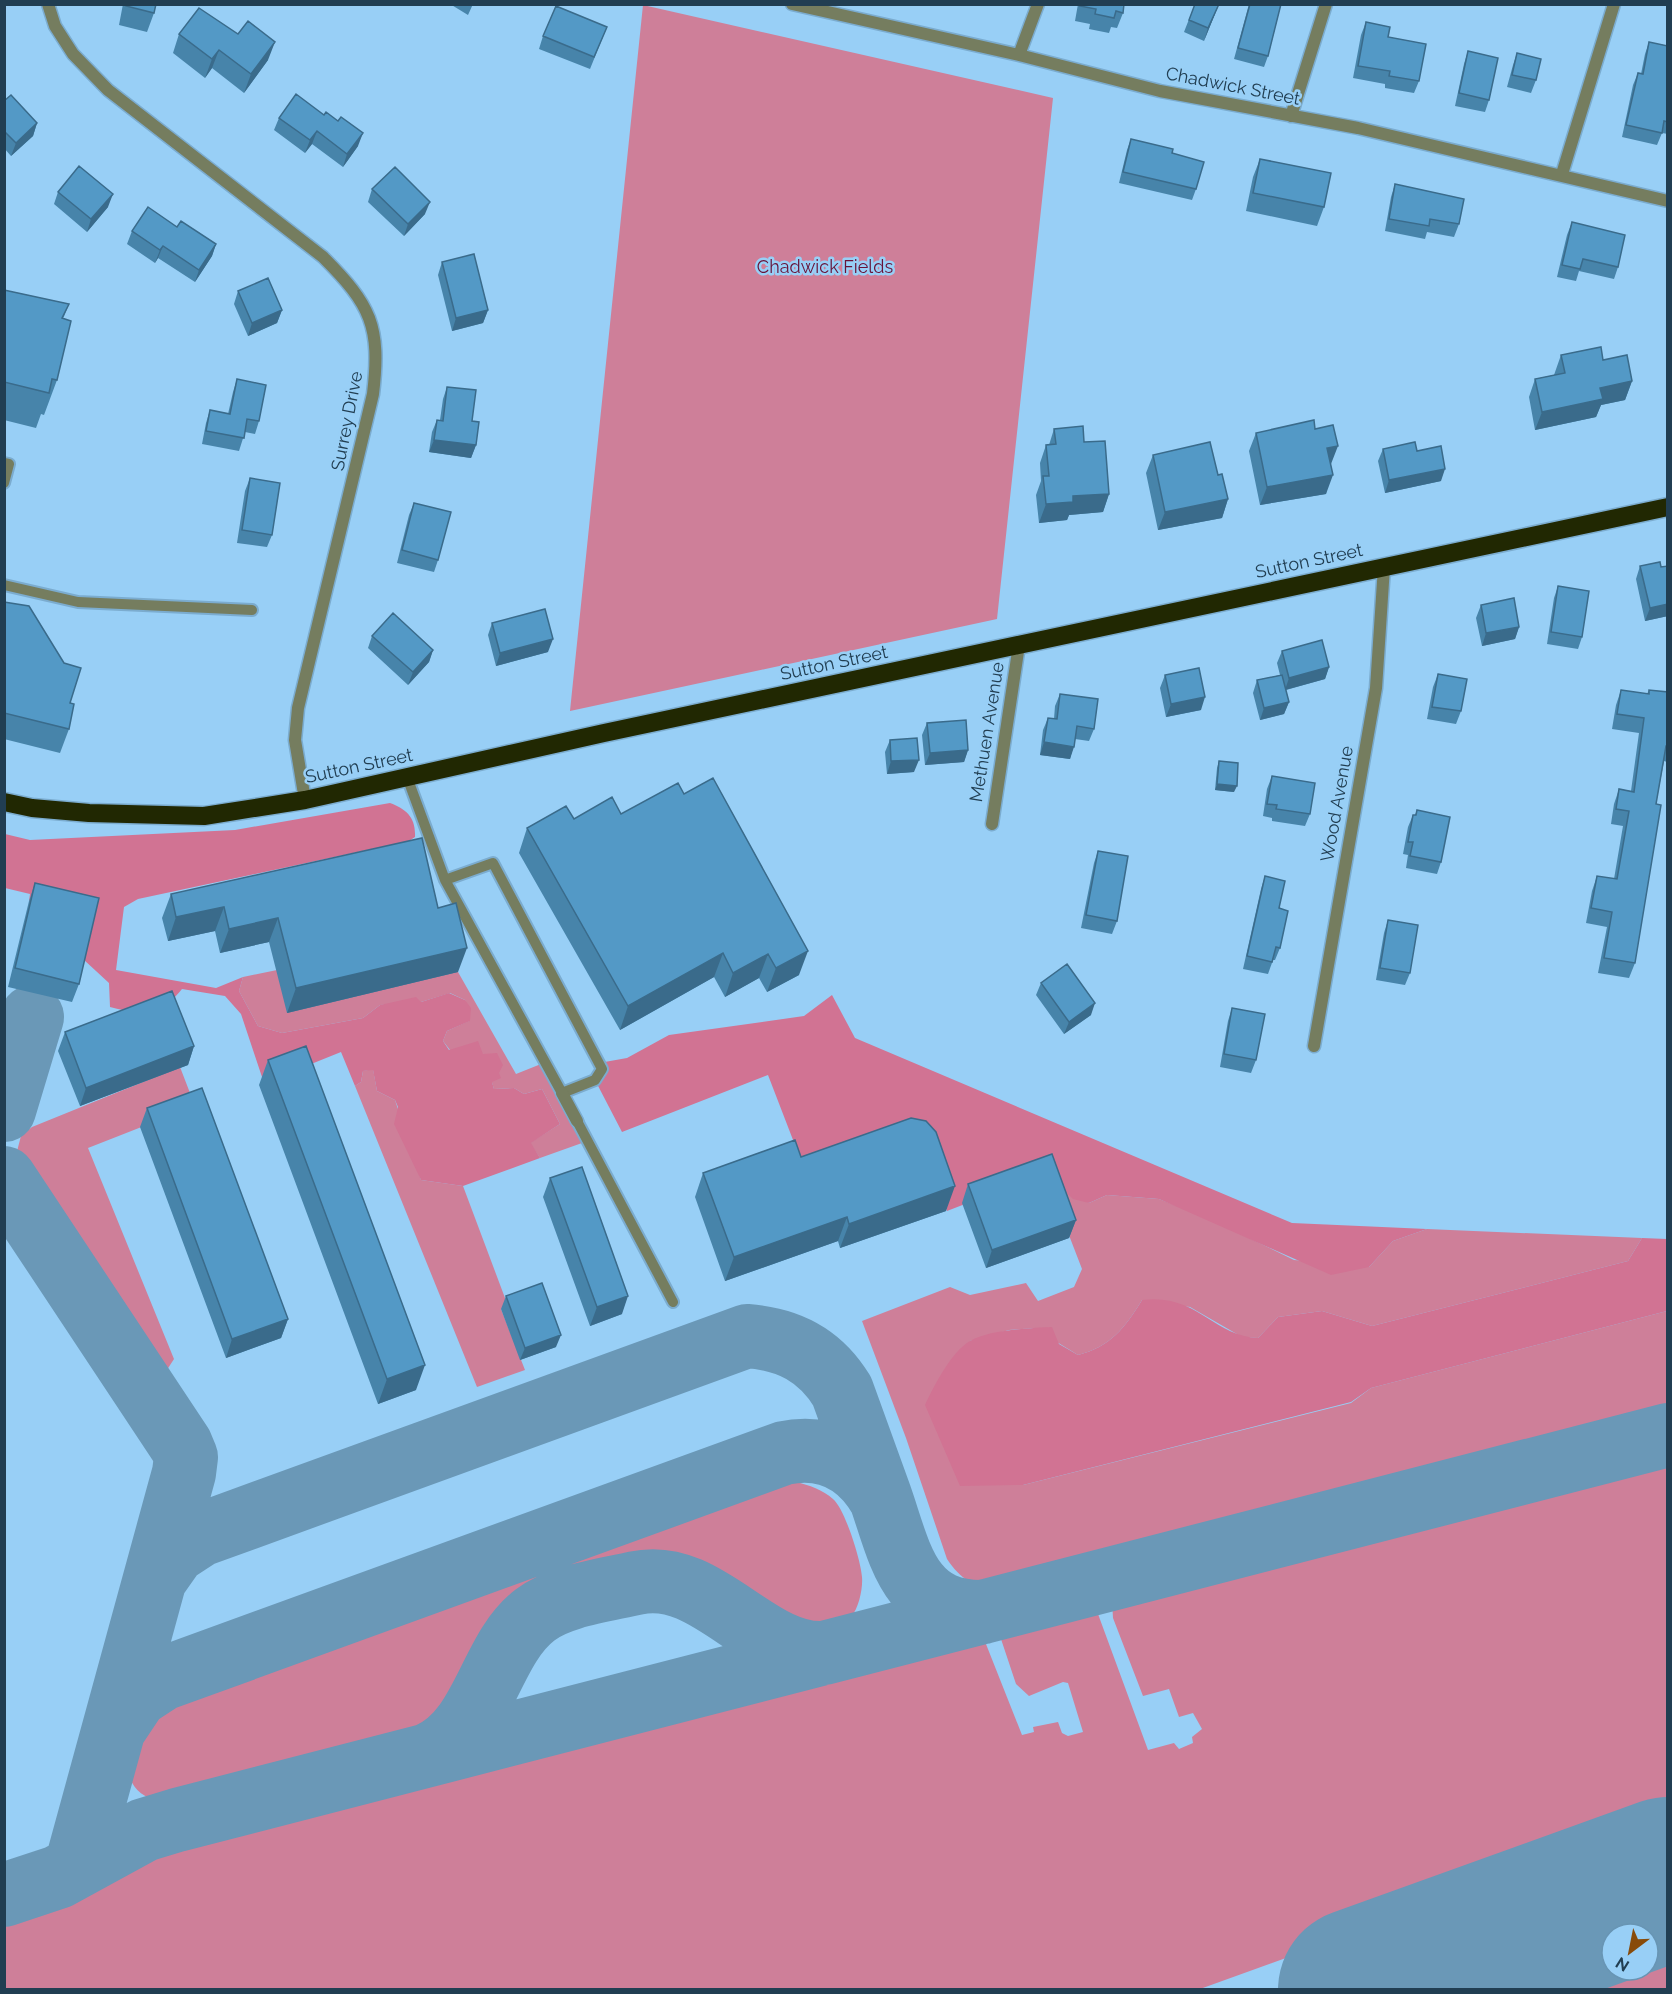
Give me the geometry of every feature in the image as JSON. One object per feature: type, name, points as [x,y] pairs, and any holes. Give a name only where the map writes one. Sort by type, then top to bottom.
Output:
[{"type":"highway","name":"Sutton Street","points":[[4,802],[32,808],[88,813],[204,816],[305,800],[1668,507]]},
{"type":"street","name":"Surrey Drive","points":[[48,4],[55,26],[73,54],[108,90],[323,257],[350,285],[365,308],[373,329],[377,355],[373,394],[298,708],[295,740],[305,800]]},
{"type":"street","name":"Chadwick Street","points":[[792,4],[841,10],[1160,91],[1358,128],[1562,174],[1668,201]]},
{"type":"street","points":[[1019,55],[1038,4]]},
{"type":"street","points":[[1291,116],[1326,4]]},
{"type":"street","points":[[1562,174],[1614,4]]},
{"type":"street","name":"Wood Avenue","points":[[1314,1046],[1376,688],[1384,567]]},
{"type":"street","name":"Methuen Avenue","points":[[992,824],[1019,645]]},
{"type":"street","points":[[562,1093],[578,1121]]},
{"type":"lane","points":[[4,463],[9,464],[4,483]]},
{"type":"lane","points":[[4,585],[78,602],[252,610]]},
{"type":"lane","points":[[407,777],[446,880],[562,1093],[595,1080],[602,1069],[493,863],[446,880]]},
{"type":"lane","points":[[578,1121],[673,1302]]},
{"type":"green space","name":"Chadwick Fields","points":[[643,5],[1053,98],[997,619],[570,711]]},
{"type":"green space","points":[[277,970],[458,972],[516,1074],[546,1062],[562,1093],[582,1143],[540,1158],[530,1143],[560,1124],[542,1089],[524,1094],[514,1088],[494,1089],[483,1054],[450,1050],[443,1041],[447,1031],[469,1021],[465,1000],[450,993],[421,1002],[380,1005],[363,1018],[282,1033],[258,1026],[239,991],[243,977]]},
{"type":"green space","points":[[180,1067],[195,1106],[88,1148],[174,1359],[161,1379],[16,1155],[21,1136],[32,1127]]},
{"type":"green space","points":[[373,1069],[377,1091],[395,1100],[421,1180],[463,1186],[508,1306],[501,1309],[525,1370],[477,1387],[355,1086],[361,1082],[363,1071]]},
{"type":"green space","points":[[1045,1173],[1089,1203],[1107,1195],[1159,1199],[1212,1220],[1294,1260],[1369,1267],[1393,1241],[1427,1229],[1642,1238],[1628,1261],[1372,1326],[1322,1311],[1278,1317],[1258,1338],[1242,1337],[1190,1307],[1142,1300],[1116,1335],[1099,1347],[1078,1355],[1034,1328],[1009,1330],[970,1341],[1023,1485],[1351,1403],[1371,1388],[1667,1311],[1667,1417],[1010,1588],[990,1589],[974,1584],[959,1574],[947,1559],[906,1438],[862,1321],[950,1287],[970,1295],[1026,1283],[1038,1301],[1074,1287],[1082,1269]]},
{"type":"green space","points":[[1667,1456],[1667,1820],[1200,1989],[5,1989],[5,1911],[178,1842],[982,1634],[1022,1735],[1034,1732],[1033,1727],[1058,1722],[1062,1733],[1068,1736],[1083,1732],[1068,1683],[1063,1682],[1029,1696],[1016,1684],[998,1630],[1089,1606],[1098,1614],[1148,1750],[1174,1743],[1179,1749],[1193,1743],[1192,1737],[1202,1729],[1193,1713],[1179,1717],[1169,1689],[1143,1696],[1113,1618],[1112,1601]]},
{"type":"green space","points":[[796,1482],[820,1490],[838,1505],[852,1536],[859,1559],[862,1582],[858,1603],[851,1617],[832,1630],[810,1638],[669,1554],[524,1592],[509,1609],[433,1735],[162,1802],[146,1796],[135,1787],[129,1776],[127,1762],[134,1734],[142,1721],[153,1711]]},
{"type":"green space","points":[[1667,1943],[1667,1989],[1539,1989],[1600,1967],[1600,1982],[1660,1982],[1660,1946]]},
{"type":"shaded area","points":[[390,803],[401,808],[412,819],[415,837],[409,841],[138,899],[124,907],[116,970],[216,988],[243,977],[239,991],[258,1026],[282,1033],[363,1018],[380,1005],[416,997],[421,1002],[449,993],[465,1000],[471,1008],[470,1021],[447,1031],[443,1041],[449,1050],[478,1041],[483,1054],[497,1053],[503,1065],[499,1073],[501,1078],[492,1082],[494,1089],[514,1088],[524,1094],[542,1089],[560,1124],[531,1143],[540,1158],[463,1186],[421,1180],[394,1124],[398,1107],[395,1100],[377,1091],[373,1070],[363,1071],[361,1082],[355,1086],[341,1052],[264,1083],[241,1014],[225,996],[182,989],[164,1007],[150,1014],[110,1007],[109,983],[83,959],[92,917],[29,901],[30,894],[5,888],[5,834],[30,840],[235,830]]},
{"type":"shaded area","points":[[832,995],[855,1038],[1292,1223],[1427,1229],[1393,1241],[1369,1267],[1331,1275],[1159,1199],[1107,1195],[1089,1203],[1073,1199],[1045,1173],[947,1211],[927,1156],[810,1184],[768,1075],[622,1132],[595,1080],[599,1063],[627,1058],[669,1035],[804,1016]]},
{"type":"shaded area","points":[[1642,1238],[1667,1239],[1667,1311],[1371,1388],[1351,1402],[1023,1485],[960,1486],[925,1405],[956,1353],[970,1341],[987,1334],[1052,1327],[1059,1344],[1078,1355],[1099,1347],[1116,1335],[1142,1300],[1177,1303],[1191,1308],[1242,1336],[1258,1338],[1278,1317],[1322,1311],[1372,1326],[1628,1261]]},
{"type":"building","points":[[126,4],[156,4],[154,13],[126,6]]},
{"type":"building","points":[[1081,4],[1124,4],[1123,13],[1116,11],[1114,18],[1095,14],[1096,9],[1080,6]]},
{"type":"building","points":[[1195,4],[1219,4],[1208,28],[1189,20]]},
{"type":"building","points":[[1250,4],[1281,4],[1268,56],[1238,48]]},
{"type":"building","points":[[556,6],[607,27],[594,57],[543,36]]},
{"type":"building","points":[[199,8],[238,34],[248,21],[275,42],[251,74],[219,50],[212,59],[179,34]]},
{"type":"building","points":[[1366,22],[1390,27],[1388,37],[1426,44],[1419,81],[1389,76],[1390,71],[1358,66]]},
{"type":"building","points":[[1649,42],[1668,46],[1668,122],[1664,121],[1662,133],[1626,125],[1638,73],[1643,74]]},
{"type":"building","points":[[1468,51],[1498,58],[1489,100],[1459,93]]},
{"type":"building","points":[[1517,53],[1541,59],[1536,80],[1512,75]]},
{"type":"building","points":[[296,94],[324,115],[326,112],[338,121],[341,117],[363,133],[347,154],[317,131],[310,140],[279,118]]},
{"type":"building","points":[[11,95],[37,123],[16,143],[4,131],[4,101]]},
{"type":"building","points":[[1131,139],[1173,149],[1172,153],[1204,162],[1196,189],[1123,172]]},
{"type":"building","points":[[1260,159],[1331,173],[1324,207],[1253,193]]},
{"type":"building","points":[[79,166],[113,194],[91,219],[58,192]]},
{"type":"building","points":[[395,167],[430,202],[408,224],[372,189]]},
{"type":"building","points":[[1395,184],[1464,199],[1459,224],[1430,219],[1429,226],[1389,219]]},
{"type":"building","points":[[148,207],[177,227],[181,221],[216,244],[199,270],[163,246],[160,250],[132,231]]},
{"type":"building","points":[[1572,222],[1625,235],[1618,267],[1583,259],[1580,269],[1562,265]]},
{"type":"building","points":[[474,254],[488,310],[456,318],[442,262]]},
{"type":"building","points":[[268,278],[282,310],[252,323],[238,291]]},
{"type":"building","points":[[4,290],[69,304],[62,318],[71,321],[57,380],[52,379],[49,393],[4,382]]},
{"type":"building","points":[[1601,347],[1603,360],[1627,355],[1632,381],[1600,388],[1603,399],[1542,412],[1535,379],[1565,373],[1561,355]]},
{"type":"building","points":[[237,379],[266,385],[259,421],[247,419],[244,438],[206,431],[210,410],[230,414]]},
{"type":"building","points":[[447,387],[476,390],[472,421],[479,422],[476,445],[434,440],[437,420],[443,421]]},
{"type":"building","points":[[1314,420],[1315,429],[1333,425],[1338,446],[1327,448],[1333,475],[1267,487],[1256,433]]},
{"type":"building","points":[[1083,426],[1084,442],[1105,441],[1109,494],[1073,496],[1073,502],[1046,504],[1043,476],[1049,476],[1046,445],[1056,444],[1054,429]]},
{"type":"building","points":[[1210,442],[1218,475],[1222,474],[1228,499],[1165,512],[1153,455]]},
{"type":"building","points":[[1415,442],[1417,451],[1441,446],[1445,469],[1389,480],[1383,449]]},
{"type":"building","points":[[250,478],[280,483],[272,535],[242,530]]},
{"type":"building","points":[[414,503],[451,512],[438,560],[402,550]]},
{"type":"building","points":[[1660,562],[1661,567],[1668,566],[1668,604],[1650,608],[1640,566]]},
{"type":"building","points":[[1558,586],[1589,591],[1582,637],[1551,632]]},
{"type":"building","points":[[1514,598],[1519,627],[1486,633],[1481,605]]},
{"type":"building","points":[[4,602],[29,606],[64,663],[81,668],[70,703],[74,704],[69,729],[4,713]]},
{"type":"building","points":[[545,609],[553,639],[500,653],[492,623]]},
{"type":"building","points":[[393,613],[433,650],[413,672],[372,636]]},
{"type":"building","points":[[1322,640],[1329,667],[1289,678],[1282,651]]},
{"type":"building","points":[[1199,668],[1205,697],[1171,704],[1165,675]]},
{"type":"building","points":[[1438,674],[1467,679],[1461,711],[1432,707]]},
{"type":"building","points":[[1282,675],[1289,702],[1264,708],[1257,680]]},
{"type":"building","points":[[1621,690],[1649,694],[1649,690],[1668,692],[1668,746],[1666,746],[1656,804],[1661,805],[1635,963],[1604,958],[1612,912],[1591,908],[1597,876],[1617,879],[1629,811],[1616,809],[1619,789],[1634,792],[1644,718],[1617,714]]},
{"type":"building","points":[[1060,694],[1098,699],[1094,729],[1077,726],[1074,747],[1044,742],[1048,718],[1057,719]]},
{"type":"building","points":[[966,720],[968,750],[930,753],[927,723]]},
{"type":"building","points":[[917,738],[919,760],[891,761],[890,740]]},
{"type":"building","points":[[1219,761],[1238,763],[1237,786],[1217,784]]},
{"type":"building","points":[[1272,776],[1315,783],[1310,814],[1276,809],[1277,805],[1267,804]]},
{"type":"building","points":[[713,778],[808,951],[776,968],[768,954],[733,973],[723,953],[628,1006],[527,828],[566,806],[574,819],[612,797],[621,814],[678,783],[684,794]]},
{"type":"building","points":[[1417,810],[1450,817],[1441,862],[1410,856],[1413,842],[1408,842],[1413,815],[1416,815]]},
{"type":"building","points":[[422,838],[438,908],[456,903],[467,948],[296,988],[278,918],[229,929],[224,907],[176,917],[171,894]]},
{"type":"building","points":[[1098,851],[1128,856],[1117,921],[1086,915]]},
{"type":"building","points":[[1265,876],[1285,881],[1279,908],[1288,911],[1280,948],[1276,947],[1272,962],[1247,956]]},
{"type":"building","points":[[35,883],[99,898],[79,984],[15,968]]},
{"type":"building","points":[[1388,920],[1418,925],[1410,973],[1380,968]]},
{"type":"building","points":[[1067,964],[1095,1003],[1069,1022],[1041,983]]},
{"type":"building","points":[[172,991],[194,1046],[86,1088],[65,1032]]},
{"type":"building","points":[[1232,1008],[1265,1014],[1256,1060],[1224,1054]]},
{"type":"building","points":[[306,1046],[425,1365],[387,1379],[268,1060]]},
{"type":"building","points":[[202,1088],[288,1319],[232,1339],[147,1108]]},
{"type":"building","points":[[911,1118],[926,1121],[936,1132],[955,1186],[849,1224],[847,1217],[734,1257],[703,1173],[795,1140],[801,1157]]},
{"type":"building","points":[[1052,1154],[1076,1220],[992,1250],[968,1184]]},
{"type":"building","points":[[582,1167],[628,1296],[597,1307],[550,1178]]},
{"type":"building","points":[[542,1283],[561,1335],[525,1348],[506,1296]]},
{"type":"taxiway","points":[[4,1110],[32,1017]]},
{"type":"taxiway","points":[[4,1178],[181,1445],[186,1457],[184,1473],[76,1867]]},
{"type":"taxiway","points":[[155,1579],[174,1552],[200,1535],[747,1336],[790,1345],[813,1359],[833,1378],[842,1391],[894,1538],[911,1576],[923,1591],[938,1602],[958,1610],[983,1612]]},
{"type":"taxiway","points":[[4,1895],[58,1877],[144,1830],[177,1820],[1668,1435]]},
{"type":"taxiway","points":[[114,1729],[136,1696],[162,1679],[784,1453],[814,1451],[840,1459],[863,1475],[881,1499]]},
{"type":"taxiway","points":[[428,1755],[447,1744],[462,1728],[475,1709],[507,1648],[520,1630],[545,1608],[583,1594],[636,1583],[662,1582],[686,1588],[709,1599],[776,1642],[800,1650],[824,1653]]},
{"type":"runway","points":[[1360,1990],[1668,1879]]}]
